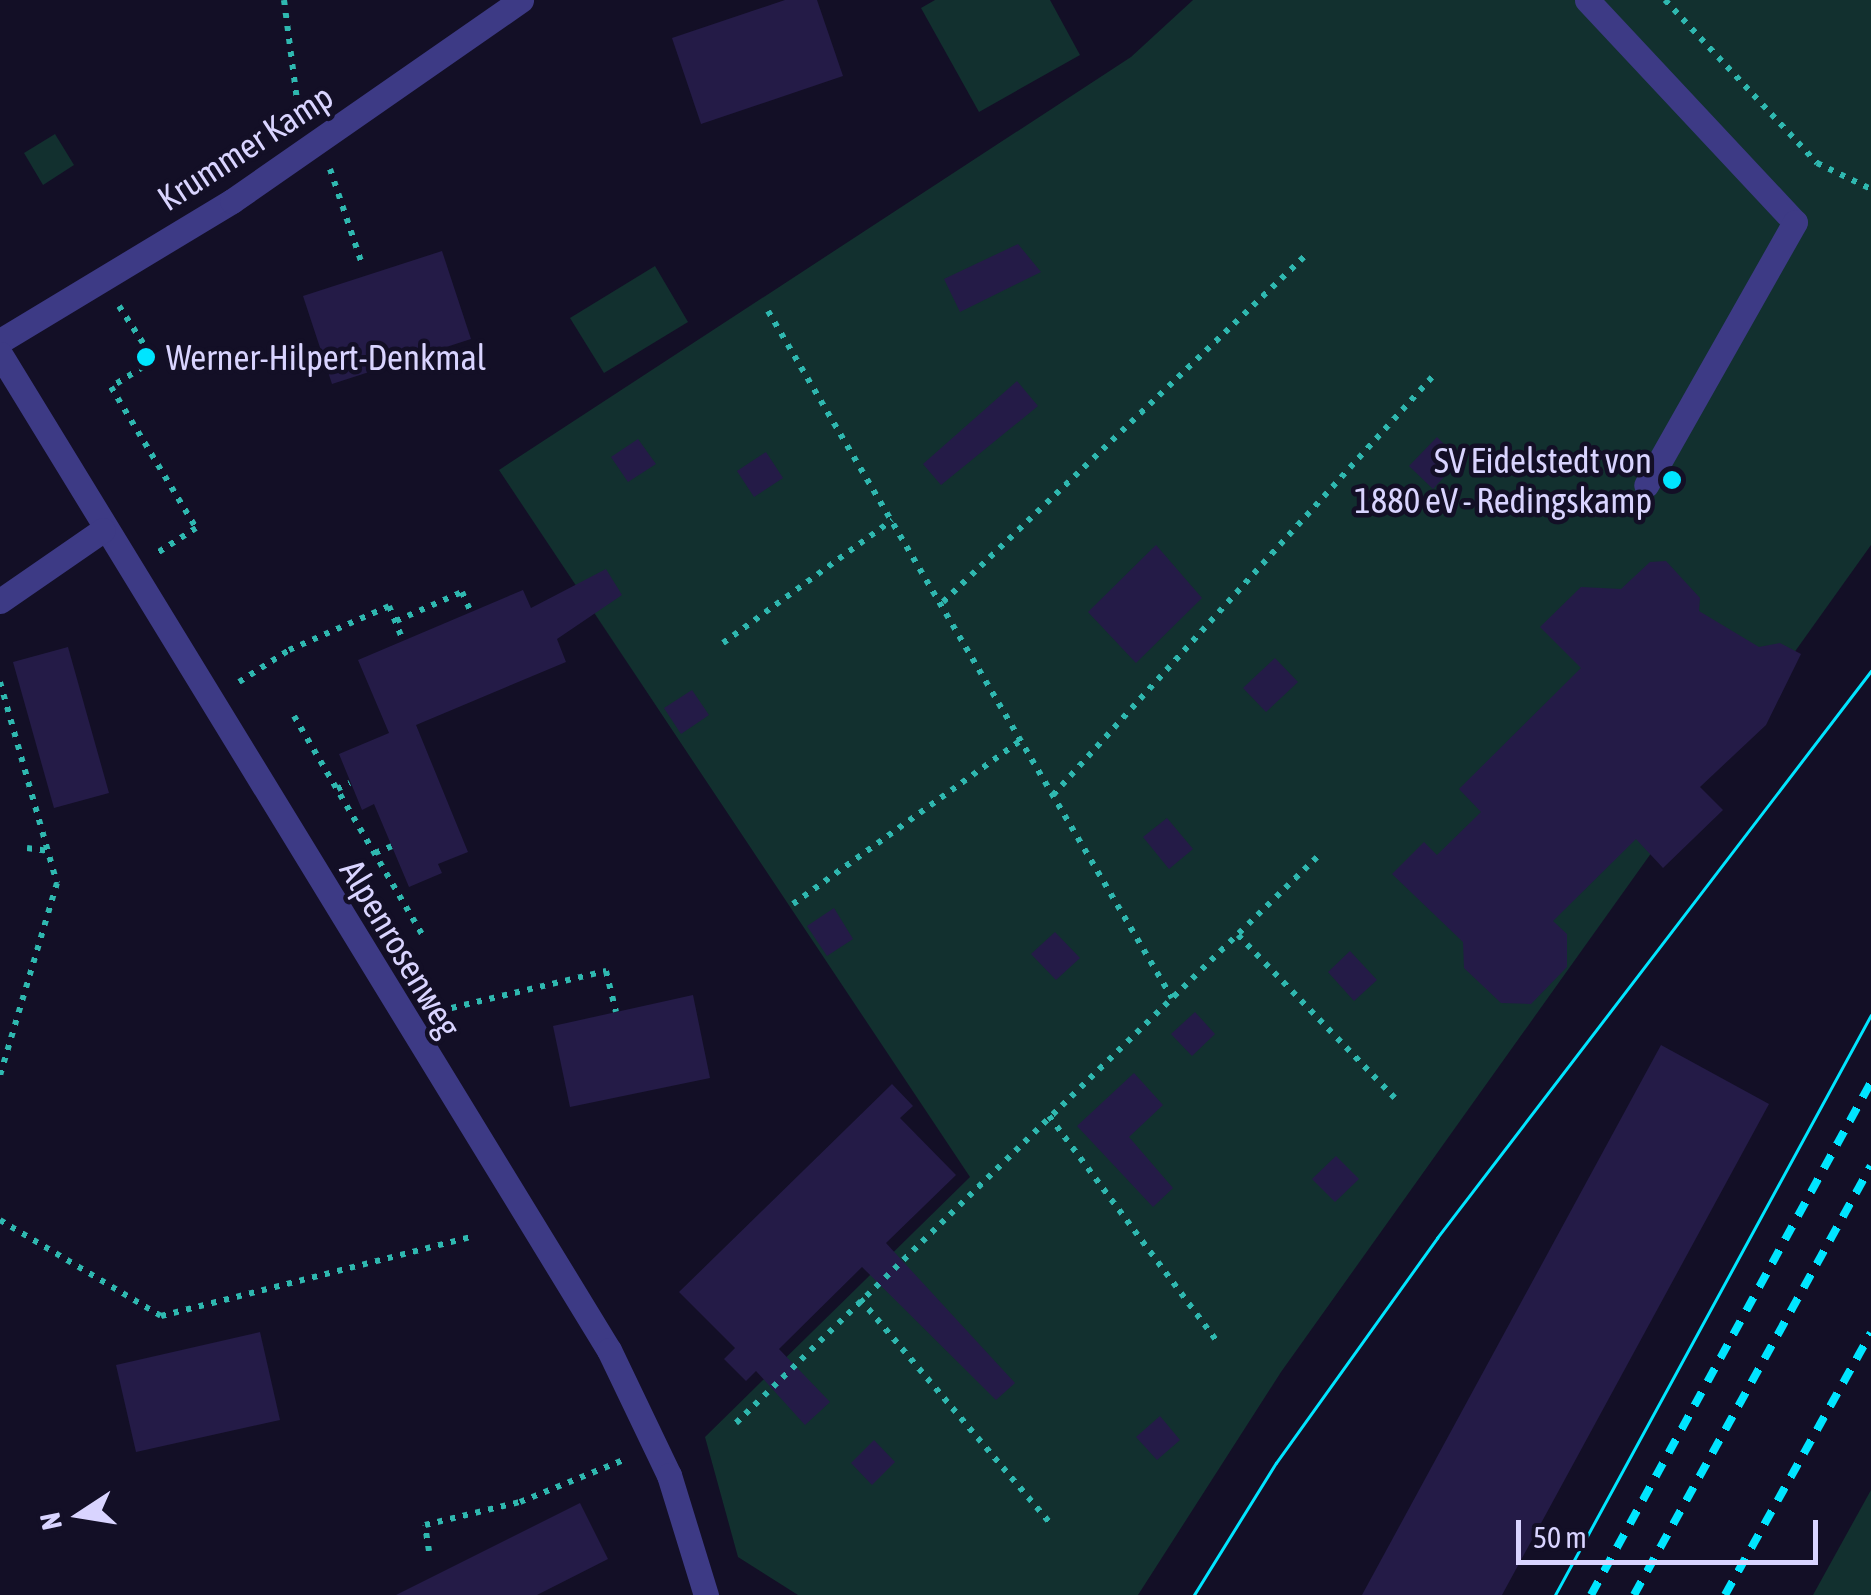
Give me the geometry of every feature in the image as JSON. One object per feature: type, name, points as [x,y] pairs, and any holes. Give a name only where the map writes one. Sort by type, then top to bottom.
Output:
[{"type":"street","name":"Krummer Kamp","points":[[0,341],[232,201],[520,0]]},
{"type":"street","points":[[1587,0],[1795,222],[1646,485]]},
{"type":"street","name":"Alpenrosenweg","points":[[0,354],[103,530],[608,1350],[669,1476],[706,1595]]},
{"type":"street","points":[[0,601],[103,530]]},
{"type":"path","points":[[284,0],[304,130]]},
{"type":"path","points":[[1665,0],[1818,164],[1871,189]]},
{"type":"path","points":[[327,164],[363,267]]},
{"type":"path","points":[[943,602],[1308,253]]},
{"type":"path","points":[[114,296],[154,360],[111,387],[196,528],[153,555]]},
{"type":"path","points":[[768,311],[943,602],[1172,998]]},
{"type":"path","points":[[1053,795],[1434,374]]},
{"type":"path","points":[[723,643],[892,520]]},
{"type":"path","points":[[396,621],[462,592],[471,612]]},
{"type":"path","points":[[234,686],[289,650],[389,606],[403,641]]},
{"type":"path","points":[[0,682],[57,883],[0,1076]]},
{"type":"path","points":[[294,716],[422,934]]},
{"type":"path","points":[[793,904],[1020,741]]},
{"type":"path","points":[[337,788],[350,783]]},
{"type":"path","points":[[375,854],[392,846]]},
{"type":"path","points":[[27,848],[49,852]]},
{"type":"path","points":[[736,1423],[1320,854]]},
{"type":"path","points":[[1238,935],[1396,1098]]},
{"type":"path","points":[[435,1012],[606,971],[616,1012]]},
{"type":"path","points":[[1049,1116],[1217,1341]]},
{"type":"path","points":[[0,1220],[161,1316],[471,1237]]},
{"type":"path","points":[[860,1299],[1052,1525]]},
{"type":"path","points":[[429,1551],[425,1525],[520,1502],[637,1454]]},
{"type":"green space","points":[[935,0],[1050,0],[1080,55],[979,112],[921,8]]},
{"type":"green space","points":[[1193,0],[1871,0],[1871,545],[1281,1372],[1138,1595],[798,1595],[738,1557],[705,1437],[970,1177],[499,470],[1131,57]]},
{"type":"green space","points":[[55,134],[74,165],[43,185],[24,153]]},
{"type":"green space","points":[[655,266],[688,322],[604,373],[570,318]]},
{"type":"green space","points":[[1871,1490],[1871,1595],[1813,1595]]},
{"type":"building","points":[[785,0],[817,0],[843,76],[701,124],[672,38]]},
{"type":"building","points":[[1018,244],[1041,272],[960,312],[944,279]]},
{"type":"building","points":[[442,251],[471,339],[332,384],[303,296]]},
{"type":"building","points":[[1017,381],[1038,406],[941,485],[923,464]]},
{"type":"building","points":[[1437,437],[1460,460],[1433,489],[1409,466]]},
{"type":"building","points":[[638,439],[656,464],[628,482],[611,457]]},
{"type":"building","points":[[766,452],[783,478],[754,497],[737,471]]},
{"type":"building","points":[[1156,545],[1202,598],[1136,663],[1088,612]]},
{"type":"building","points":[[1666,561],[1700,598],[1699,611],[1759,647],[1780,643],[1801,654],[1766,725],[1700,787],[1723,810],[1663,868],[1636,839],[1553,921],[1567,934],[1567,967],[1531,1004],[1501,1003],[1464,968],[1463,942],[1392,874],[1424,842],[1437,855],[1481,812],[1459,789],[1581,668],[1540,627],[1581,587],[1621,589],[1650,562]]},
{"type":"building","points":[[606,569],[622,595],[557,639],[566,662],[416,725],[468,852],[438,864],[442,873],[409,887],[374,804],[362,810],[339,754],[389,733],[358,660],[523,590],[531,608]]},
{"type":"building","points":[[68,647],[109,793],[54,808],[13,662]]},
{"type":"building","points":[[1275,658],[1298,682],[1266,712],[1243,688]]},
{"type":"building","points":[[692,690],[709,715],[681,734],[664,708]]},
{"type":"building","points":[[1167,818],[1193,849],[1169,869],[1143,837]]},
{"type":"building","points":[[834,908],[853,939],[827,956],[807,926]]},
{"type":"building","points":[[1055,932],[1080,958],[1056,980],[1031,954]]},
{"type":"building","points":[[1350,951],[1377,980],[1354,1001],[1328,972]]},
{"type":"building","points":[[693,995],[710,1078],[570,1107],[553,1026]]},
{"type":"building","points":[[1195,1012],[1215,1034],[1192,1056],[1171,1034]]},
{"type":"building","points":[[1661,1045],[1769,1104],[1502,1595],[1362,1595]]},
{"type":"building","points":[[1134,1073],[1163,1105],[1129,1137],[1173,1188],[1153,1207],[1077,1126]]},
{"type":"building","points":[[892,1084],[913,1106],[900,1118],[956,1175],[886,1243],[1015,1383],[996,1400],[862,1267],[779,1349],[830,1402],[805,1425],[756,1371],[746,1381],[724,1359],[735,1348],[679,1292]]},
{"type":"building","points":[[1336,1156],[1359,1179],[1335,1202],[1312,1179]]},
{"type":"building","points":[[260,1332],[280,1420],[136,1452],[116,1365]]},
{"type":"building","points":[[1160,1416],[1180,1440],[1157,1460],[1136,1437]]},
{"type":"building","points":[[874,1440],[895,1462],[872,1485],[851,1463]]},
{"type":"building","points":[[580,1503],[608,1559],[537,1595],[396,1595]]},
{"type":"tram line","points":[[1194,1595],[1276,1463],[1437,1238],[1871,671]]},
{"type":"tram line","points":[[1555,1595],[1871,1015]]},
{"type":"railway","points":[[1591,1595],[1871,1082]]},
{"type":"railway","points":[[1634,1595],[1871,1166]]},
{"type":"railway","points":[[1725,1595],[1871,1333]]},
{"type":"place","name":"Werner-Hilpert-Denkmal","points":[[146,357]]},
{"type":"place","name":"SV Eidelstedt von 1880 eV - Redingskamp","points":[[1672,480]]}]
